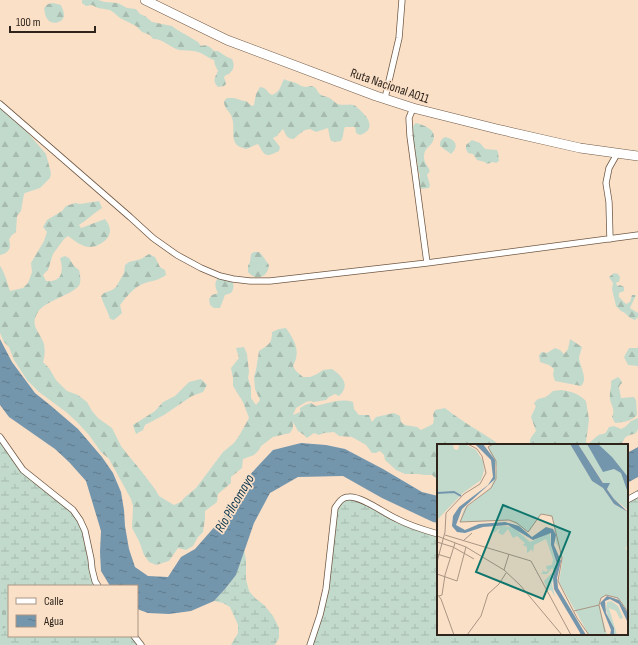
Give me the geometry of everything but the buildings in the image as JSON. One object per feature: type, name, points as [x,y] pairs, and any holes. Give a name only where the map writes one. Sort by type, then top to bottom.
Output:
[{"type":"main road","name":"Ruta Nacional A011","points":[[145,0],[227,40],[413,108],[580,148],[638,156]]},
{"type":"street","points":[[385,98],[399,38],[402,0]]},
{"type":"street","points":[[0,104],[152,238],[177,255],[201,268],[220,276],[233,279],[270,281],[427,263],[638,235]]},
{"type":"street","points":[[413,108],[409,118],[410,136],[427,263]]},
{"type":"street","points":[[610,239],[609,202],[606,183],[609,168],[617,154]]},
{"type":"street","points":[[0,437],[22,470],[73,510],[80,520],[85,531],[92,569],[97,585]]},
{"type":"street","points":[[628,499],[638,494]]},
{"type":"street","points":[[310,645],[320,615],[326,589],[335,508],[341,500],[349,497],[359,498],[397,520],[421,530],[437,534]]},
{"type":"street","points":[[135,637],[141,645]]},
{"type":"green space","points":[[82,0],[98,0],[118,3],[127,8],[136,9],[140,14],[152,22],[172,26],[198,42],[201,46],[208,46],[214,51],[218,51],[232,59],[234,66],[233,69],[224,77],[226,84],[218,87],[215,83],[218,71],[214,60],[198,52],[179,50],[160,40],[153,39],[150,35],[142,32],[136,26],[120,18],[110,10],[98,8],[92,5],[86,6],[82,3]]},
{"type":"green space","points":[[53,3],[61,5],[64,14],[61,21],[56,23],[49,21],[45,15],[44,8],[48,4]]},
{"type":"green space","points":[[284,79],[303,87],[314,87],[321,95],[330,98],[335,103],[354,105],[367,117],[370,124],[368,130],[360,135],[356,133],[355,127],[345,127],[341,141],[335,142],[331,141],[328,128],[316,132],[310,129],[305,130],[294,139],[288,137],[283,129],[273,138],[280,147],[279,151],[271,155],[266,155],[258,144],[246,149],[238,146],[233,136],[232,118],[225,106],[224,101],[227,98],[234,98],[246,101],[252,106],[254,105],[256,94],[260,87],[264,88],[272,95],[275,94],[281,87]]},
{"type":"green space","points":[[0,105],[22,126],[46,154],[51,173],[50,178],[40,188],[24,194],[21,211],[17,216],[16,232],[9,240],[10,248],[5,253],[0,255]]},
{"type":"green space","points":[[416,123],[426,127],[434,134],[433,141],[426,149],[424,154],[425,161],[430,171],[427,175],[430,185],[429,188],[420,189],[419,185],[420,175],[417,169],[418,164],[414,159],[413,153],[416,148],[412,145],[411,135],[412,127]]},
{"type":"green space","points":[[445,137],[451,139],[455,143],[456,146],[451,154],[440,146],[441,140]]},
{"type":"green space","points":[[472,140],[480,143],[485,149],[497,150],[499,161],[496,163],[493,162],[487,164],[477,160],[473,154],[468,153],[466,145]]},
{"type":"green space","points":[[99,201],[102,208],[79,225],[81,228],[105,219],[108,223],[110,231],[107,238],[101,244],[91,247],[81,245],[68,236],[53,254],[48,270],[43,275],[46,281],[56,280],[59,278],[62,272],[60,258],[65,256],[69,258],[74,266],[79,270],[80,283],[74,290],[47,304],[38,312],[35,325],[44,344],[45,353],[43,362],[49,368],[56,380],[67,391],[78,395],[87,402],[98,418],[112,428],[121,446],[159,496],[174,505],[181,502],[196,488],[223,452],[234,443],[249,418],[243,402],[233,386],[231,368],[239,358],[236,348],[244,347],[247,354],[251,398],[256,405],[260,400],[255,389],[254,377],[259,351],[269,344],[272,332],[279,329],[286,328],[292,337],[297,351],[297,356],[293,366],[303,377],[310,377],[323,370],[332,369],[342,378],[345,384],[343,392],[339,396],[335,394],[326,400],[306,402],[296,408],[293,415],[300,412],[300,408],[311,403],[316,406],[334,401],[348,401],[353,402],[354,409],[359,415],[369,415],[372,422],[376,417],[394,413],[400,416],[401,422],[405,425],[417,427],[421,430],[433,424],[433,415],[435,410],[445,408],[498,444],[437,444],[437,479],[432,475],[405,474],[396,470],[385,460],[384,455],[380,451],[372,453],[366,445],[352,437],[339,436],[334,432],[319,435],[314,433],[307,438],[298,431],[293,422],[293,428],[290,433],[273,437],[261,446],[254,455],[243,459],[242,468],[231,477],[231,483],[218,494],[217,502],[205,511],[203,532],[193,546],[186,550],[178,548],[169,561],[156,565],[149,562],[144,555],[132,528],[133,506],[131,499],[109,459],[101,452],[89,435],[76,421],[39,392],[27,380],[14,360],[9,347],[4,342],[0,333],[0,266],[4,272],[10,291],[23,288],[28,283],[32,272],[31,263],[44,241],[47,232],[43,227],[47,220],[62,211],[66,206],[75,203],[80,204]]},
{"type":"green space","points":[[254,252],[259,252],[269,265],[266,273],[261,277],[255,277],[248,272],[251,254]]},
{"type":"green space","points":[[149,254],[155,257],[160,267],[165,270],[166,275],[134,289],[120,305],[122,313],[114,320],[110,319],[101,296],[116,287],[124,273],[125,265],[129,262],[141,259]]},
{"type":"green space","points":[[614,273],[618,274],[620,277],[619,282],[616,284],[624,287],[624,291],[619,293],[619,297],[626,304],[630,302],[632,295],[636,295],[630,308],[638,313],[638,317],[635,320],[630,318],[616,306],[612,289],[613,283],[609,277]]},
{"type":"green space","points":[[230,277],[234,285],[231,293],[225,295],[220,308],[214,308],[210,305],[209,299],[212,295],[218,293],[215,285],[218,278]]},
{"type":"green space","points":[[570,339],[582,347],[579,361],[584,379],[581,386],[555,381],[553,375],[554,369],[549,365],[540,362],[539,355],[542,352],[547,353],[555,348],[564,354],[568,349]]},
{"type":"green space","points":[[629,348],[638,348],[638,366],[628,365],[624,357]]},
{"type":"green space","points":[[618,377],[622,383],[619,387],[621,398],[634,397],[636,400],[637,415],[630,420],[615,423],[612,417],[613,409],[610,394],[611,381]]},
{"type":"green space","points":[[201,379],[207,385],[203,392],[192,396],[164,415],[145,425],[143,430],[136,434],[133,425],[155,411],[163,402],[175,396],[189,382]]},
{"type":"green space","points":[[561,390],[575,393],[586,401],[589,420],[586,442],[588,444],[530,444],[530,439],[536,431],[531,417],[536,406],[534,403],[538,399],[546,397],[553,391]]},
{"type":"green space","points":[[638,418],[638,429],[636,433],[626,436],[623,442],[619,444],[588,444],[598,435],[605,433],[609,427],[614,426],[621,429],[631,421]]},
{"type":"green space","points":[[0,437],[23,470],[73,510],[80,520],[98,585],[8,585],[8,637],[135,637],[141,645],[0,645]]},
{"type":"green space","points":[[638,494],[638,645],[310,645],[320,615],[335,508],[349,497],[397,520],[437,534],[437,635],[628,635],[628,499]]},
{"type":"green space","points":[[244,550],[246,560],[246,579],[249,591],[273,616],[279,628],[279,638],[275,645],[231,645],[238,633],[238,625],[230,607],[223,603],[214,601],[236,575]]},
{"type":"green space","points":[[8,597],[8,626],[3,629],[0,623],[0,601]]},
{"type":"water","name":"Río Pilcomayo","points":[[0,339],[12,362],[35,393],[78,429],[102,457],[113,473],[121,492],[129,549],[135,567],[148,576],[168,577],[181,557],[195,549],[224,516],[245,480],[273,450],[301,443],[326,445],[345,449],[422,492],[437,496],[437,523],[382,498],[343,476],[298,477],[270,493],[254,523],[236,575],[214,601],[191,611],[169,614],[148,613],[138,609],[138,585],[109,585],[101,571],[101,531],[86,481],[55,449],[9,417],[0,405]]},
{"type":"water","points":[[638,447],[638,477],[628,482],[628,452]]}]
